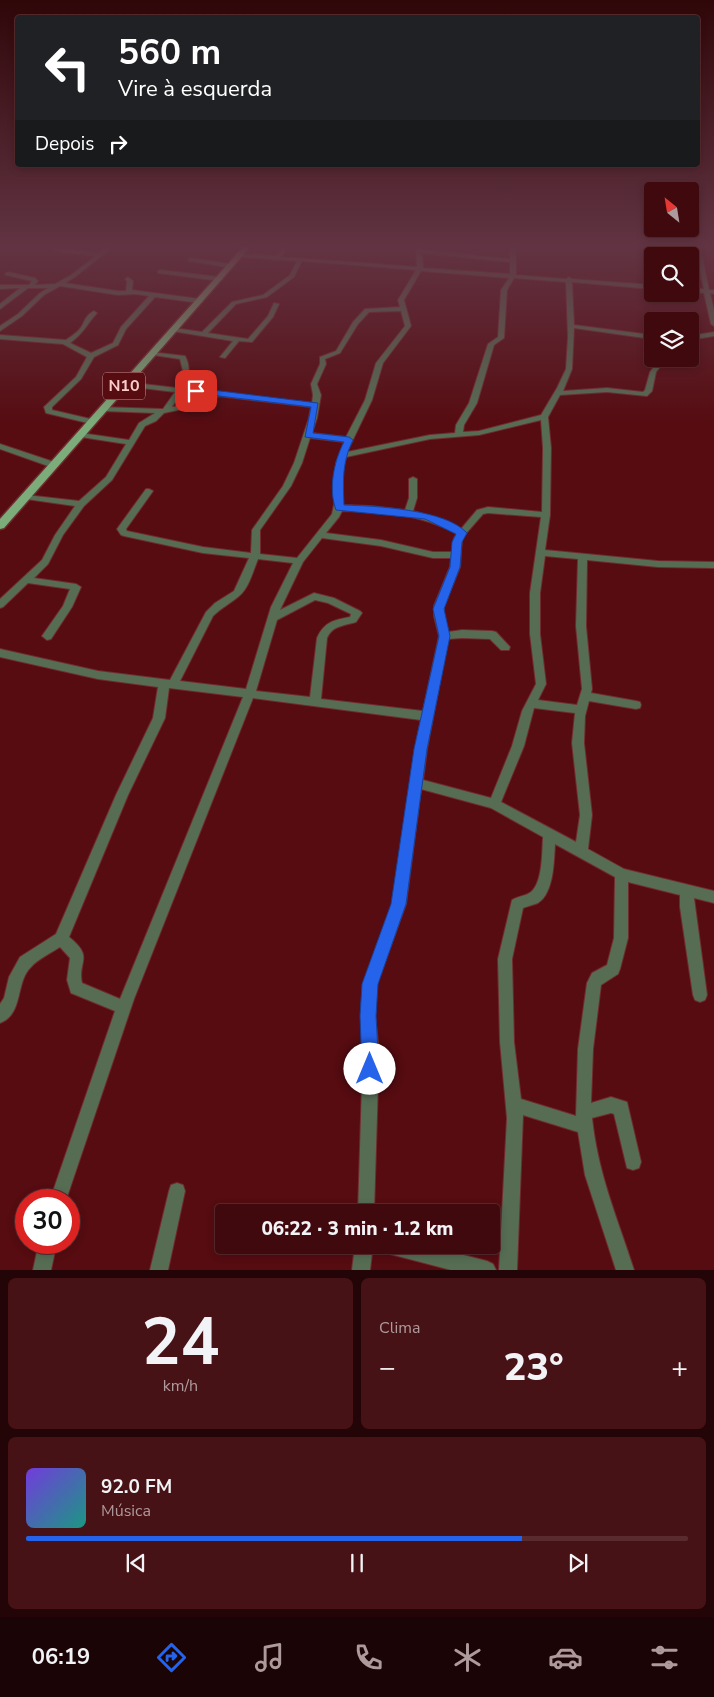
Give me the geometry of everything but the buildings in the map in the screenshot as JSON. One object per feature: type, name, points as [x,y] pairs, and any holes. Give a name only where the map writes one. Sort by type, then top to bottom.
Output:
[{"type":"main road","name":"N10","points":[[0,526],[196,305]]},
{"type":"street","points":[[0,329],[30,305]]},
{"type":"street","points":[[92,422],[48,409],[79,378],[91,356],[116,344],[124,328],[144,305]]},
{"type":"street","points":[[204,334],[232,305]]},
{"type":"street","points":[[174,330],[252,340],[270,316],[275,305]]},
{"type":"street","points":[[62,1189],[125,1008],[250,693],[273,618],[299,561],[339,508],[338,472],[342,455],[371,392],[373,379],[381,359],[404,334],[408,326],[403,305]]},
{"type":"street","points":[[459,434],[460,425],[473,403],[491,344],[500,338],[503,305]]},
{"type":"street","points":[[494,804],[518,746],[540,684],[535,634],[535,593],[546,515],[547,448],[544,417],[558,393],[568,370],[570,305]]},
{"type":"street","points":[[0,1016],[11,1001],[14,982],[25,962],[61,939],[122,795],[159,718],[169,683],[209,614],[218,605],[237,593],[255,555],[256,530],[287,486],[308,435],[317,395],[314,384],[323,364],[322,358],[338,352],[355,322],[367,310],[404,309]]},
{"type":"street","points":[[0,337],[67,342],[86,326],[86,320],[94,313]]},
{"type":"street","points":[[713,316],[714,324]]},
{"type":"street","points":[[570,326],[644,336]]},
{"type":"street","points":[[699,336],[714,334]]},
{"type":"street","points":[[223,357],[238,339]]},
{"type":"street","points":[[67,342],[67,346],[91,356]]},
{"type":"street","points":[[0,605],[28,580],[50,554],[59,536],[81,504],[109,478],[142,425],[164,410],[180,389],[187,371],[184,358],[153,353]]},
{"type":"street","points":[[558,393],[607,390],[644,394],[648,391],[653,372],[657,367]]},
{"type":"street","points":[[126,384],[315,405]]},
{"type":"street","points":[[103,409],[164,410],[202,408],[211,402],[217,393]]},
{"type":"street","points":[[342,455],[430,436],[479,433],[544,417]]},
{"type":"street","points":[[81,435],[130,442]]},
{"type":"street","points":[[308,435],[349,440]]},
{"type":"street","points":[[0,446],[54,465]]},
{"type":"street","points":[[408,513],[413,498],[413,480]]},
{"type":"street","points":[[149,490],[123,526],[122,532],[203,550],[299,561]]},
{"type":"street","points":[[26,497],[81,504]]},
{"type":"street","points":[[339,508],[427,516],[462,533]]},
{"type":"street","points":[[366,1204],[371,1051],[368,1016],[370,984],[399,904],[427,716],[444,636],[439,609],[455,567],[457,542],[462,533],[482,511],[546,515]]},
{"type":"street","points":[[320,535],[381,543],[433,555],[456,554]]},
{"type":"street","points":[[542,553],[658,564],[714,565]]},
{"type":"street","points":[[581,852],[586,815],[578,743],[587,681],[581,626],[583,558]]},
{"type":"street","points":[[28,580],[76,587],[63,613],[47,636]]},
{"type":"street","points":[[273,618],[314,596],[337,602],[356,613],[354,620],[333,623],[325,629],[322,638],[315,701]]},
{"type":"street","points":[[444,636],[462,634],[492,635],[505,647]]},
{"type":"street","points":[[0,653],[98,675],[427,716]]},
{"type":"street","points":[[586,696],[636,705]]},
{"type":"street","points":[[532,703],[582,710]]},
{"type":"street","points":[[416,783],[494,804],[549,836],[622,874],[714,897]]},
{"type":"street","points":[[508,1270],[515,1105],[507,1042],[505,958],[517,904],[535,896],[540,890],[547,865],[549,836]]},
{"type":"street","points":[[622,874],[621,938],[616,964],[613,969],[597,978],[594,983],[588,1017],[584,1069],[586,1120],[593,1172],[625,1270]]},
{"type":"street","points":[[687,891],[688,915],[700,995]]},
{"type":"street","points":[[61,939],[75,950],[77,954],[74,983],[76,988],[125,1008]]},
{"type":"street","points":[[515,1105],[586,1120],[611,1104],[621,1108],[633,1162]]},
{"type":"street","points":[[159,1270],[162,1246],[177,1191]]},
{"type":"street","points":[[42,1270],[45,1254]]},
{"type":"street","points":[[361,1270],[363,1254]]},
{"type":"street","points":[[425,1254],[487,1270]]},
{"type":"route","points":[[196,391],[244,395],[315,405],[308,435],[349,440],[342,455],[338,472],[339,508],[427,516],[454,527],[462,533],[457,542],[455,567],[439,606],[439,616],[444,636],[442,652],[421,749],[399,904],[375,964],[370,984],[368,1016],[371,1051],[370,1069]]}]
